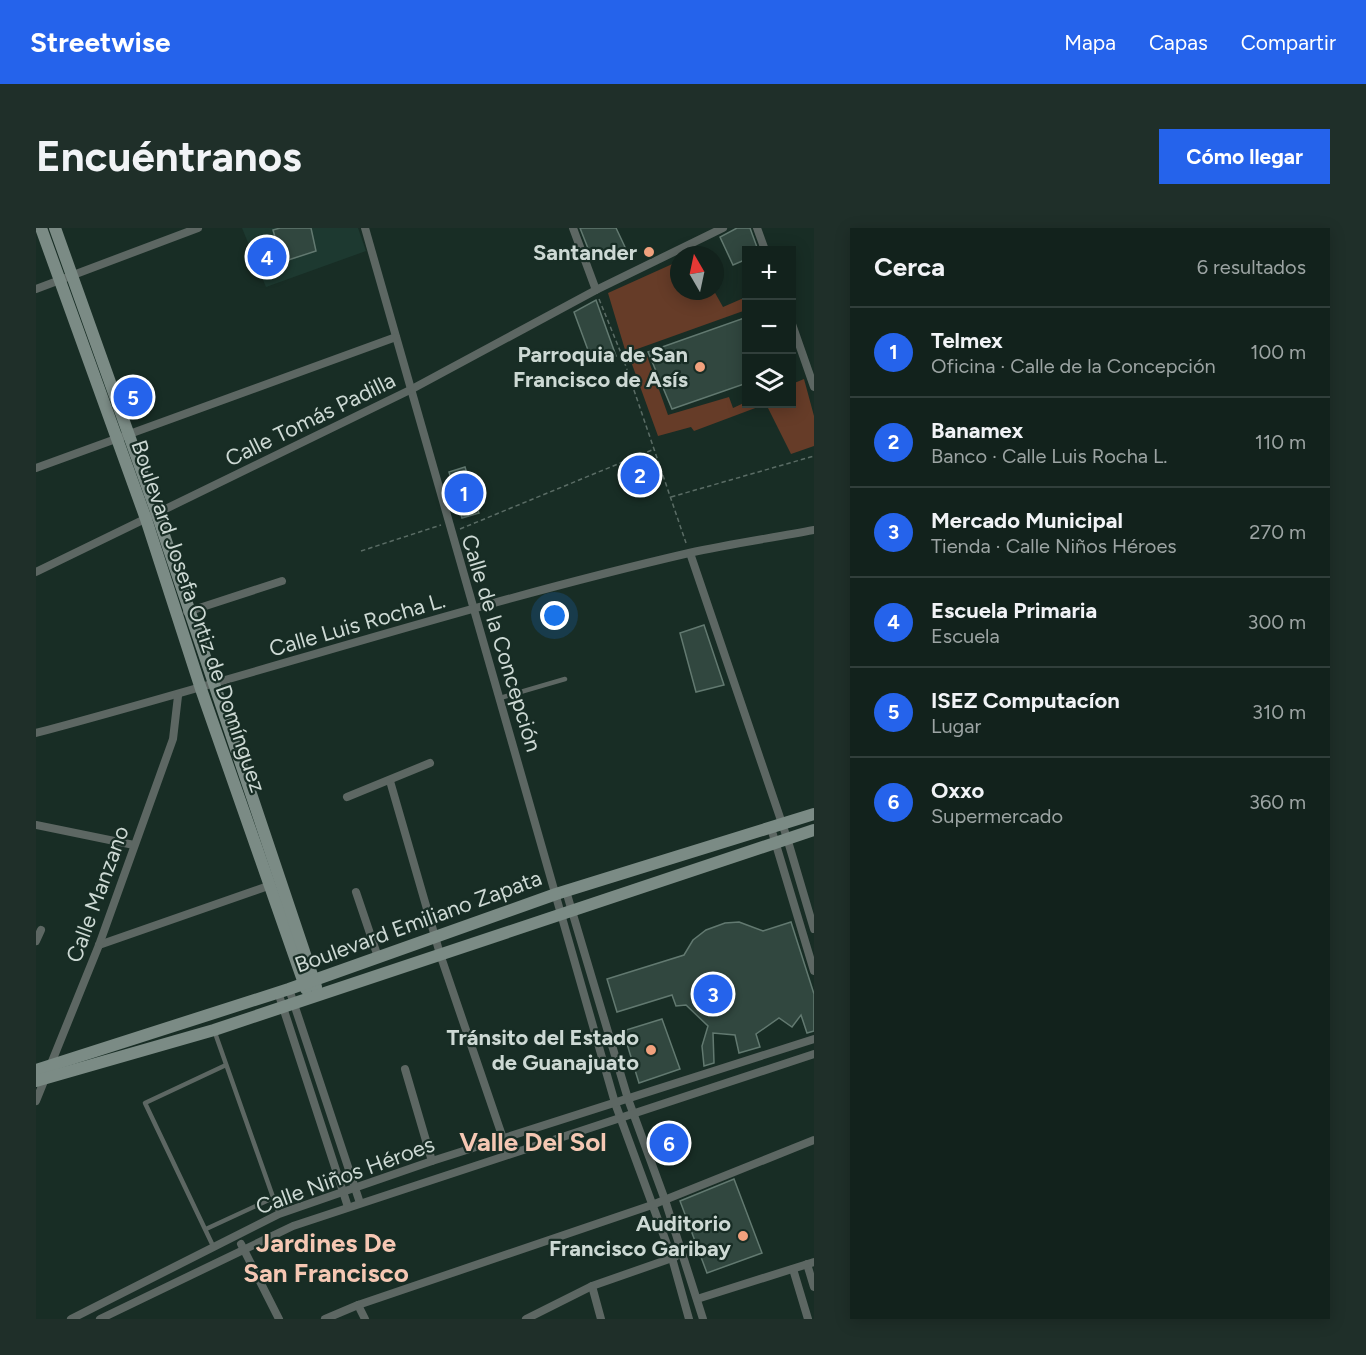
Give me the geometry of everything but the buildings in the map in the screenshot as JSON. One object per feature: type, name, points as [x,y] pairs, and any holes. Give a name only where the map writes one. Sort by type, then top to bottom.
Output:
[{"type":"street","name":"Boulevard Josefa Ortiz de Domínguez","points":[[41,228],[65,279],[187,612],[207,687],[309,982]]},
{"type":"street","name":"Boulevard Josefa Ortiz de Domínguez","points":[[54,228],[65,279]]},
{"type":"street","points":[[36,289],[198,228]]},
{"type":"street","name":"Calle de la Concepción","points":[[365,228],[448,523],[566,912]]},
{"type":"street","points":[[573,228],[596,290]]},
{"type":"street","name":"Calle Tomás Padilla","points":[[36,572],[412,389],[596,290],[723,228]]},
{"type":"street","points":[[757,228],[764,246]]},
{"type":"street","points":[[796,335],[814,387]]},
{"type":"street","points":[[36,468],[396,337]]},
{"type":"street","name":"Boulevard Josefa Ortiz de Domínguez","points":[[151,517],[271,885],[309,982]]},
{"type":"street","name":"Calle Luis Rocha L.","points":[[36,733],[178,696],[475,609],[690,553],[814,530]]},
{"type":"street","points":[[690,553],[776,826],[814,929]]},
{"type":"street","points":[[187,612],[282,581]]},
{"type":"street","name":"Calle Manzano","points":[[50,1065],[99,945],[173,738],[178,696]]},
{"type":"street","points":[[347,796],[390,781],[430,763]]},
{"type":"street","points":[[390,781],[440,954],[508,1153]]},
{"type":"street","name":"Boulevard Emiliano Zapata","points":[[39,1076],[50,1065],[309,982],[561,892],[814,814]]},
{"type":"street","points":[[36,825],[134,845]]},
{"type":"street","name":"Boulevard Emiliano Zapata","points":[[39,1076],[214,1030],[781,839],[814,830]]},
{"type":"street","points":[[781,839],[814,970]]},
{"type":"street","points":[[99,945],[271,885]]},
{"type":"street","points":[[356,892],[378,957]]},
{"type":"street","points":[[566,912],[633,1114],[665,1200],[703,1319]]},
{"type":"street","points":[[566,912],[615,1103],[672,1258],[689,1319]]},
{"type":"street","points":[[36,941],[41,930]]},
{"type":"street","points":[[309,982],[314,997]]},
{"type":"street","points":[[283,990],[348,1207]]},
{"type":"street","points":[[288,1005],[360,1203]]},
{"type":"street","name":"Calle Niños Héroes","points":[[71,1319],[279,1214],[432,1161],[814,1039]]},
{"type":"street","name":"Calle Niños Héroes","points":[[100,1319],[293,1226],[814,1053]]},
{"type":"street","points":[[405,1069],[432,1161]]},
{"type":"street","points":[[36,1101],[39,1076]]},
{"type":"street","points":[[325,1319],[358,1305],[652,1205],[814,1140]]},
{"type":"street","points":[[237,1237],[279,1319]]},
{"type":"street","points":[[526,1319],[592,1286],[683,1254]]},
{"type":"street","points":[[697,1299],[810,1263],[814,1287]]},
{"type":"street","points":[[793,1269],[808,1319]]},
{"type":"street","points":[[592,1286],[601,1319]]},
{"type":"street","points":[[358,1305],[365,1319]]},
{"type":"lane","points":[[501,698],[565,679]]},
{"type":"lane","points":[[214,1030],[279,1214]]},
{"type":"lane","points":[[214,1248],[145,1103],[226,1065]]},
{"type":"lane","points":[[206,1229],[273,1197]]},
{"type":"path","points":[[596,290],[623,358],[690,553]]},
{"type":"path","points":[[451,533],[654,450]]},
{"type":"path","points":[[670,497],[814,456]]},
{"type":"path","points":[[361,551],[448,523]]},
{"type":"shaded area","points":[[242,228],[358,228],[366,251],[266,287]]},
{"type":"shaded area","points":[[670,265],[670,300],[719,300],[723,307],[742,299],[742,311],[626,353],[608,293]]},
{"type":"shaded area","points":[[646,353],[668,415],[729,397],[733,408],[742,404],[742,408],[755,408],[694,431],[691,427],[658,436],[629,356]]},
{"type":"shaded area","points":[[804,379],[814,416],[814,446],[791,454],[768,408],[796,408],[796,382]]},
{"type":"place","name":"Santander","points":[[649,252]]},
{"type":"place","name":"Escuela Primaria","points":[[267,257]]},
{"type":"place","name":"Parroquia de San Francisco de Asís","points":[[700,367]]},
{"type":"place","name":"ISEZ Computacíon","points":[[133,397]]},
{"type":"place","name":"Banamex","points":[[640,475]]},
{"type":"place","name":"Telmex","points":[[464,493]]},
{"type":"place","name":"Mercado Municipal","points":[[713,994]]},
{"type":"place","name":"Tránsito del Estado de Guanajuato","points":[[651,1050]]},
{"type":"place","name":"Oxxo","points":[[669,1143]]},
{"type":"place","name":"Auditorio Francisco Garibay","points":[[743,1236]]},
{"type":"district","name":"Valle Del Sol","points":[[533,1142]]},
{"type":"district","name":"Jardines De San Francisco","points":[[326,1258]]}]
